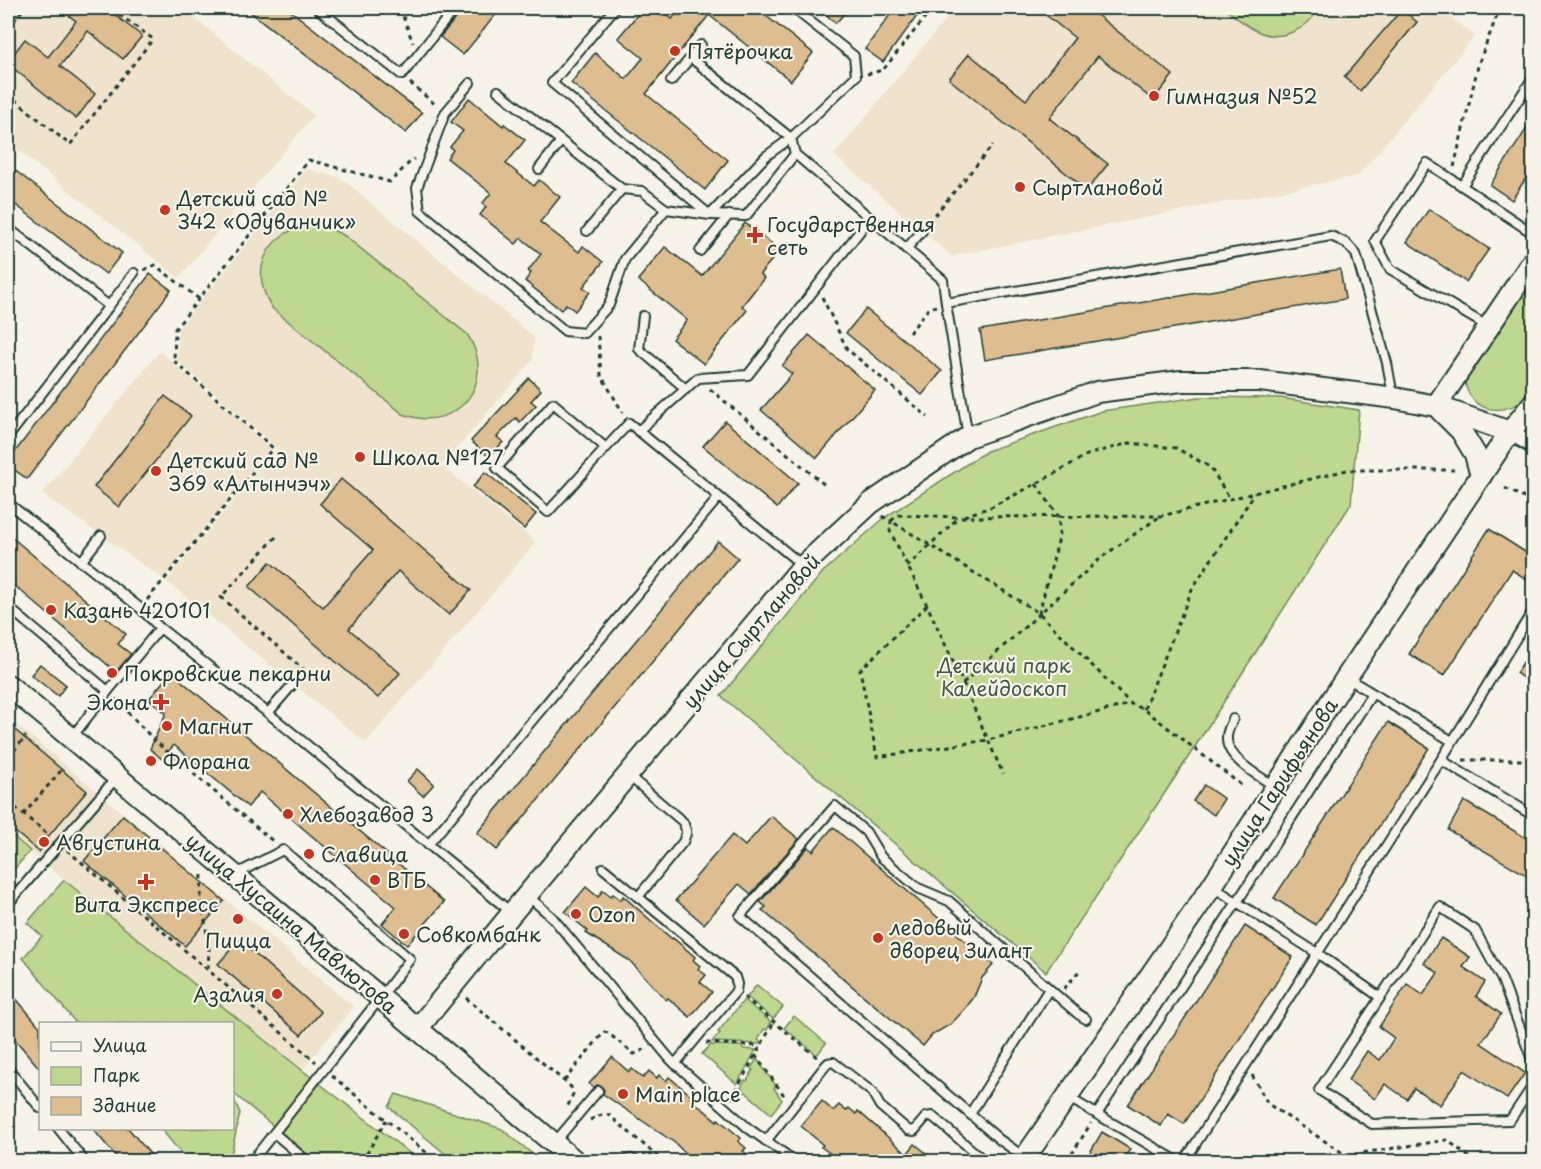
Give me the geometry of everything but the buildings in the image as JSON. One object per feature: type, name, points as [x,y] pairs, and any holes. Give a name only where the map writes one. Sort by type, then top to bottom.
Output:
[{"type":"street","points":[[1481,476],[1475,454],[1461,431],[1436,406],[1533,260]]},
{"type":"street","name":"улица Сыртлановой","points":[[418,1028],[803,566],[871,503],[968,437],[1097,392],[1181,381],[1260,381],[1393,398],[1436,406],[1510,432],[1533,446]]},
{"type":"street","name":"улица Гарифьянова","points":[[1023,1160],[1212,886],[1346,678],[1510,432],[1533,402]]},
{"type":"street","name":"улица Хусаина Мавлютова","points":[[8,685],[576,1161]]},
{"type":"lane","points":[[317,8],[402,75],[455,8]]},
{"type":"lane","points":[[615,8],[552,83],[710,215]]},
{"type":"lane","points":[[710,215],[766,156],[791,138],[856,76],[854,56],[793,8]]},
{"type":"lane","points":[[671,81],[701,45]]},
{"type":"lane","points":[[691,58],[791,138],[795,154],[943,280],[968,437]]},
{"type":"lane","points":[[1462,186],[1533,76]]},
{"type":"lane","points":[[470,82],[445,113],[417,188],[420,211],[565,331],[584,333],[609,305],[625,259],[666,209]]},
{"type":"lane","points":[[498,92],[622,189],[642,191],[666,209],[710,215],[746,216],[795,154]]},
{"type":"lane","points":[[539,169],[561,141]]},
{"type":"lane","points":[[1488,327],[1390,269],[1375,241],[1427,163],[1533,234]]},
{"type":"lane","points":[[587,231],[622,189]]},
{"type":"lane","points":[[700,251],[729,215]]},
{"type":"lane","points":[[638,430],[698,378],[748,375],[870,218]]},
{"type":"lane","points":[[8,228],[109,306]]},
{"type":"lane","points":[[906,249],[922,231]]},
{"type":"lane","points":[[946,303],[1331,236],[1346,243],[1356,254],[1387,363],[1393,398]]},
{"type":"lane","points":[[8,437],[135,273]]},
{"type":"lane","points":[[643,316],[639,349],[686,389]]},
{"type":"lane","points":[[606,448],[552,403],[497,468],[548,512],[629,423],[803,566]]},
{"type":"lane","points":[[428,845],[719,497]]},
{"type":"lane","points":[[8,503],[140,608],[160,628],[268,713],[512,913]]},
{"type":"lane","points":[[81,562],[101,536]]},
{"type":"lane","points":[[8,607],[108,691]]},
{"type":"lane","points":[[1184,1161],[1441,760],[1533,609]]},
{"type":"lane","points":[[71,739],[160,628]]},
{"type":"lane","points":[[1346,678],[1452,741]]},
{"type":"lane","points":[[268,713],[293,684]]},
{"type":"lane","points":[[1097,1114],[1238,902],[1372,694]]},
{"type":"lane","points":[[1233,719],[1226,738],[1231,753],[1247,768],[1276,787]]},
{"type":"lane","points":[[1441,760],[1533,816]]},
{"type":"lane","points":[[627,775],[681,820],[686,830],[683,842],[638,897]]},
{"type":"lane","points":[[8,904],[117,777]]},
{"type":"lane","points":[[1023,1160],[740,916],[835,806],[866,832],[881,857],[918,888],[949,901],[1086,1019]]},
{"type":"lane","points":[[234,875],[283,850],[410,959],[251,1161]]},
{"type":"lane","points":[[603,868],[735,977],[736,990],[675,1064]]},
{"type":"lane","points":[[1212,886],[1317,953],[1380,997]]},
{"type":"lane","points":[[527,895],[552,917],[675,1064],[784,1158],[796,1161]]},
{"type":"lane","points":[[1533,1065],[1502,980],[1475,930],[1440,907],[1319,1090],[1372,1124],[1510,1120],[1533,1084]]},
{"type":"lane","points":[[970,1114],[1049,989]]},
{"type":"lane","points":[[766,1141],[826,1065],[833,1062],[869,1089],[880,1107],[908,1130],[914,1131],[926,1117],[932,1116],[986,1161]]},
{"type":"lane","points":[[8,1068],[39,1107]]},
{"type":"lane","points":[[554,1143],[598,1091]]},
{"type":"lane","points":[[1067,1097],[1179,1161]]},
{"type":"lane","points":[[60,1130],[85,1161]]},
{"type":"lane","points":[[274,1133],[308,1161]]},
{"type":"lane","points":[[618,1161],[631,1159],[639,1161]]},
{"type":"path","points":[[8,28],[24,8]]},
{"type":"path","points":[[8,94],[70,145],[153,39],[110,8]]},
{"type":"path","points":[[400,8],[417,56]]},
{"type":"path","points":[[856,76],[883,70],[933,8]]},
{"type":"path","points":[[1451,179],[1479,62],[1500,8]]},
{"type":"path","points":[[402,75],[445,113]]},
{"type":"path","points":[[922,231],[993,145]]},
{"type":"path","points":[[140,608],[273,448],[174,361],[175,329],[309,160],[390,183],[412,160],[429,156]]},
{"type":"path","points":[[135,273],[155,265],[199,299]]},
{"type":"path","points":[[817,286],[847,349],[928,417]]},
{"type":"path","points":[[909,333],[928,308],[946,303]]},
{"type":"path","points":[[596,319],[601,375],[629,423]]},
{"type":"path","points":[[698,378],[826,486]]},
{"type":"path","points":[[907,567],[959,518],[991,507],[1087,455],[1129,443],[1176,448],[1210,467],[1230,500]]},
{"type":"path","points":[[1003,774],[927,605],[890,531],[891,521],[898,515],[959,518],[1161,516],[1347,470],[1454,470]]},
{"type":"path","points":[[1036,484],[1059,517],[1059,538],[1039,613]]},
{"type":"path","points":[[1505,488],[1533,503]]},
{"type":"path","points":[[1144,709],[1192,589],[1255,493]]},
{"type":"path","points":[[880,515],[1039,613],[1131,704],[1144,709],[1241,785]]},
{"type":"path","points":[[963,683],[1102,557],[1161,516]]},
{"type":"path","points":[[276,537],[221,597],[303,669],[293,684]]},
{"type":"path","points":[[927,605],[860,670],[877,757],[988,740],[1131,704]]},
{"type":"path","points":[[108,691],[155,741],[283,850]]},
{"type":"path","points":[[8,758],[26,736]]},
{"type":"path","points":[[1441,760],[1533,760]]},
{"type":"path","points":[[24,815],[64,767]]},
{"type":"path","points":[[8,802],[324,1069],[438,1161]]},
{"type":"path","points":[[202,875],[201,897],[209,947],[208,970]]},
{"type":"path","points":[[1058,997],[1080,970]]},
{"type":"path","points":[[736,990],[826,1065]]},
{"type":"path","points":[[466,998],[564,1081],[573,1091],[567,1108]]},
{"type":"path","points":[[726,1108],[774,1022]]},
{"type":"path","points":[[564,1081],[604,1032],[635,1054],[656,1042]]},
{"type":"path","points":[[692,1042],[760,1046]]},
{"type":"path","points":[[755,1055],[792,1107]]},
{"type":"path","points":[[1246,1065],[1268,1104],[1351,1160],[1355,1154],[1447,1140],[1476,1161]]},
{"type":"path","points":[[588,1121],[604,1114],[609,1115],[664,1161]]},
{"type":"path","points":[[1067,1161],[1097,1114]]},
{"type":"path","points":[[362,1161],[386,1119]]},
{"type":"shaded area","name":"Детский сад № 342 «Одуванчик»","points":[[8,8],[182,8],[314,115],[179,278],[8,142],[8,119],[12,113],[8,109]]},
{"type":"shaded area","name":"Гимназия №52","points":[[955,8],[1439,8],[1475,36],[1358,176],[951,256],[834,155]]},
{"type":"shaded area","name":"Школа №127","points":[[307,169],[341,178],[534,337],[533,360],[442,466],[536,542],[366,743],[166,581],[277,448],[177,360],[178,329]]},
{"type":"shaded area","name":"Детский сад № 369 «Алтынчэч»","points":[[160,351],[271,448],[163,579],[42,494]]},
{"type":"shaded area","points":[[8,717],[354,1007],[302,1070],[64,880],[8,832]]},
{"type":"green space","points":[[1224,8],[1319,8],[1314,16],[1300,28],[1283,35],[1273,35],[1251,28]]},
{"type":"green space","points":[[307,225],[327,227],[345,236],[467,334],[476,352],[478,370],[475,386],[467,400],[455,411],[440,417],[423,419],[403,414],[273,309],[262,282],[265,257],[280,237]]},
{"type":"green space","points":[[1533,270],[1533,387],[1528,396],[1518,404],[1502,409],[1487,408],[1479,405],[1473,399],[1467,390],[1464,378]]},
{"type":"green space","name":"Детский парк Калейдоскоп","points":[[1199,397],[1280,398],[1359,410],[1351,504],[1180,770],[1046,972],[721,696],[823,572],[884,518],[987,451],[1102,411]]},
{"type":"green space","points":[[8,832],[30,851],[8,876]]},
{"type":"green space","points":[[64,880],[420,1161],[316,1161],[234,1094],[234,1022],[75,1022],[23,958],[42,936],[27,923]]},
{"type":"green space","points":[[757,985],[783,1007],[773,1019],[747,997]]},
{"type":"green space","points":[[744,1000],[771,1022],[758,1040],[761,1042],[759,1044],[712,1042],[720,1033],[718,1032]]},
{"type":"green space","points":[[794,1016],[826,1043],[817,1055],[784,1028]]},
{"type":"green space","points":[[711,1045],[742,1046],[743,1049],[756,1050],[737,1084],[702,1054]]},
{"type":"green space","points":[[757,1059],[776,1086],[774,1088],[782,1100],[771,1114],[741,1088],[745,1080],[747,1081]]},
{"type":"green space","points":[[396,1094],[502,1129],[541,1161],[454,1161],[389,1107]]},
{"type":"green space","points":[[234,1099],[240,1113],[230,1160],[185,1158],[162,1130],[234,1130]]},
{"type":"place","name":"Пятёрочка","points":[[675,51]]},
{"type":"place","name":"Гимназия №52","points":[[1154,96]]},
{"type":"place","name":"Сыртлановой","points":[[1020,187]]},
{"type":"place","name":"Детский сад № 342 «Одуванчик»","points":[[165,210]]},
{"type":"place","name":"Государственная сеть","points":[[755,235]]},
{"type":"place","name":"Школа №127","points":[[360,457]]},
{"type":"place","name":"Детский сад № 369 «Алтынчэч»","points":[[156,471]]},
{"type":"place","name":"Казань 420101","points":[[51,610]]},
{"type":"place","name":"Покровские пекарни","points":[[112,673]]},
{"type":"place","name":"Экона","points":[[161,702]]},
{"type":"place","name":"Магнит","points":[[167,726]]},
{"type":"place","name":"Флорана","points":[[151,761]]},
{"type":"place","name":"Хлебозавод 3","points":[[288,814]]},
{"type":"place","name":"Августина","points":[[44,842]]},
{"type":"place","name":"Славица","points":[[309,854]]},
{"type":"place","name":"ВТБ","points":[[375,880]]},
{"type":"place","name":"Вита Экспресс","points":[[146,882]]},
{"type":"place","name":"Ozon","points":[[576,914]]},
{"type":"place","name":"Пицца","points":[[238,919]]},
{"type":"place","name":"Совкомбанк","points":[[404,934]]},
{"type":"place","name":"ледовый дворец Зилант","points":[[878,938]]},
{"type":"place","name":"Азалия","points":[[277,994]]},
{"type":"place","name":"Main place","points":[[623,1094]]}]
